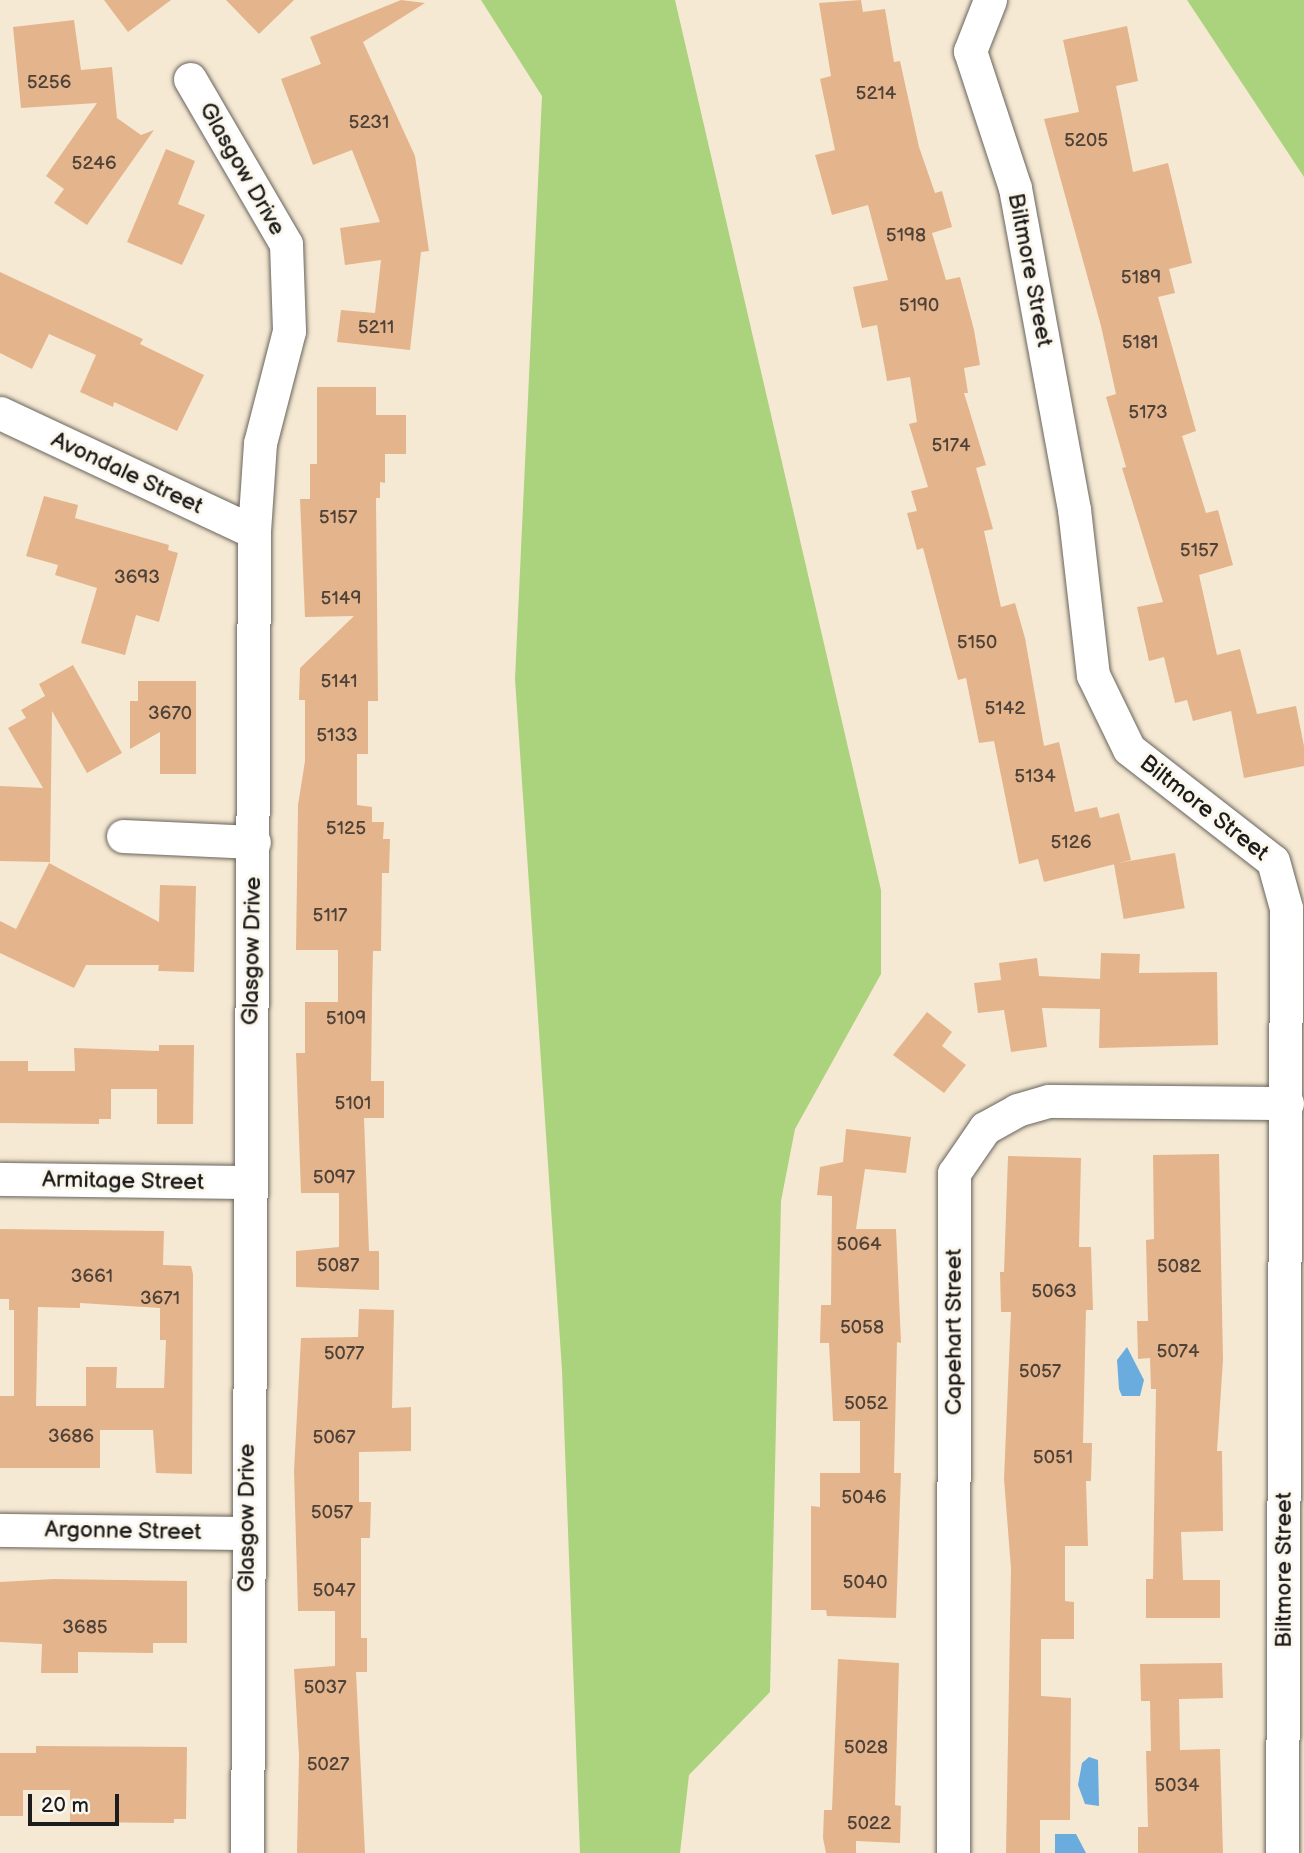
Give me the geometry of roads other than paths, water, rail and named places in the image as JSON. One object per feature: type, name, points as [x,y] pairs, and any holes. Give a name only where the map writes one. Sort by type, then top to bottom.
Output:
[{"type":"street","name":"Biltmore Street","points":[[990,0],[970,51],[1015,188],[1074,509],[1093,675],[1129,749],[1273,861],[1286,908],[1282,1853]]},
{"type":"street","name":"Glasgow Drive","points":[[190,79],[286,244],[289,331],[260,443],[254,532],[254,842],[247,1182],[247,1853]]},
{"type":"street","name":"Avondale Street","points":[[0,413],[254,532]]},
{"type":"street","points":[[123,836],[254,842]]},
{"type":"street","name":"Capehart Street","points":[[953,1853],[954,1173],[985,1128],[1017,1110],[1049,1101],[1287,1102]]},
{"type":"street","name":"Armitage Street","points":[[0,1179],[247,1182]]},
{"type":"street","name":"Argonne Street","points":[[0,1530],[247,1533]]},
{"type":"water","points":[[1127,1347],[1144,1380],[1140,1396],[1122,1396],[1119,1389],[1117,1360]]},
{"type":"water","points":[[1089,1757],[1098,1760],[1099,1806],[1085,1804],[1078,1785],[1082,1763]]},
{"type":"water","points":[[1055,1834],[1076,1834],[1086,1853],[1055,1853]]}]
